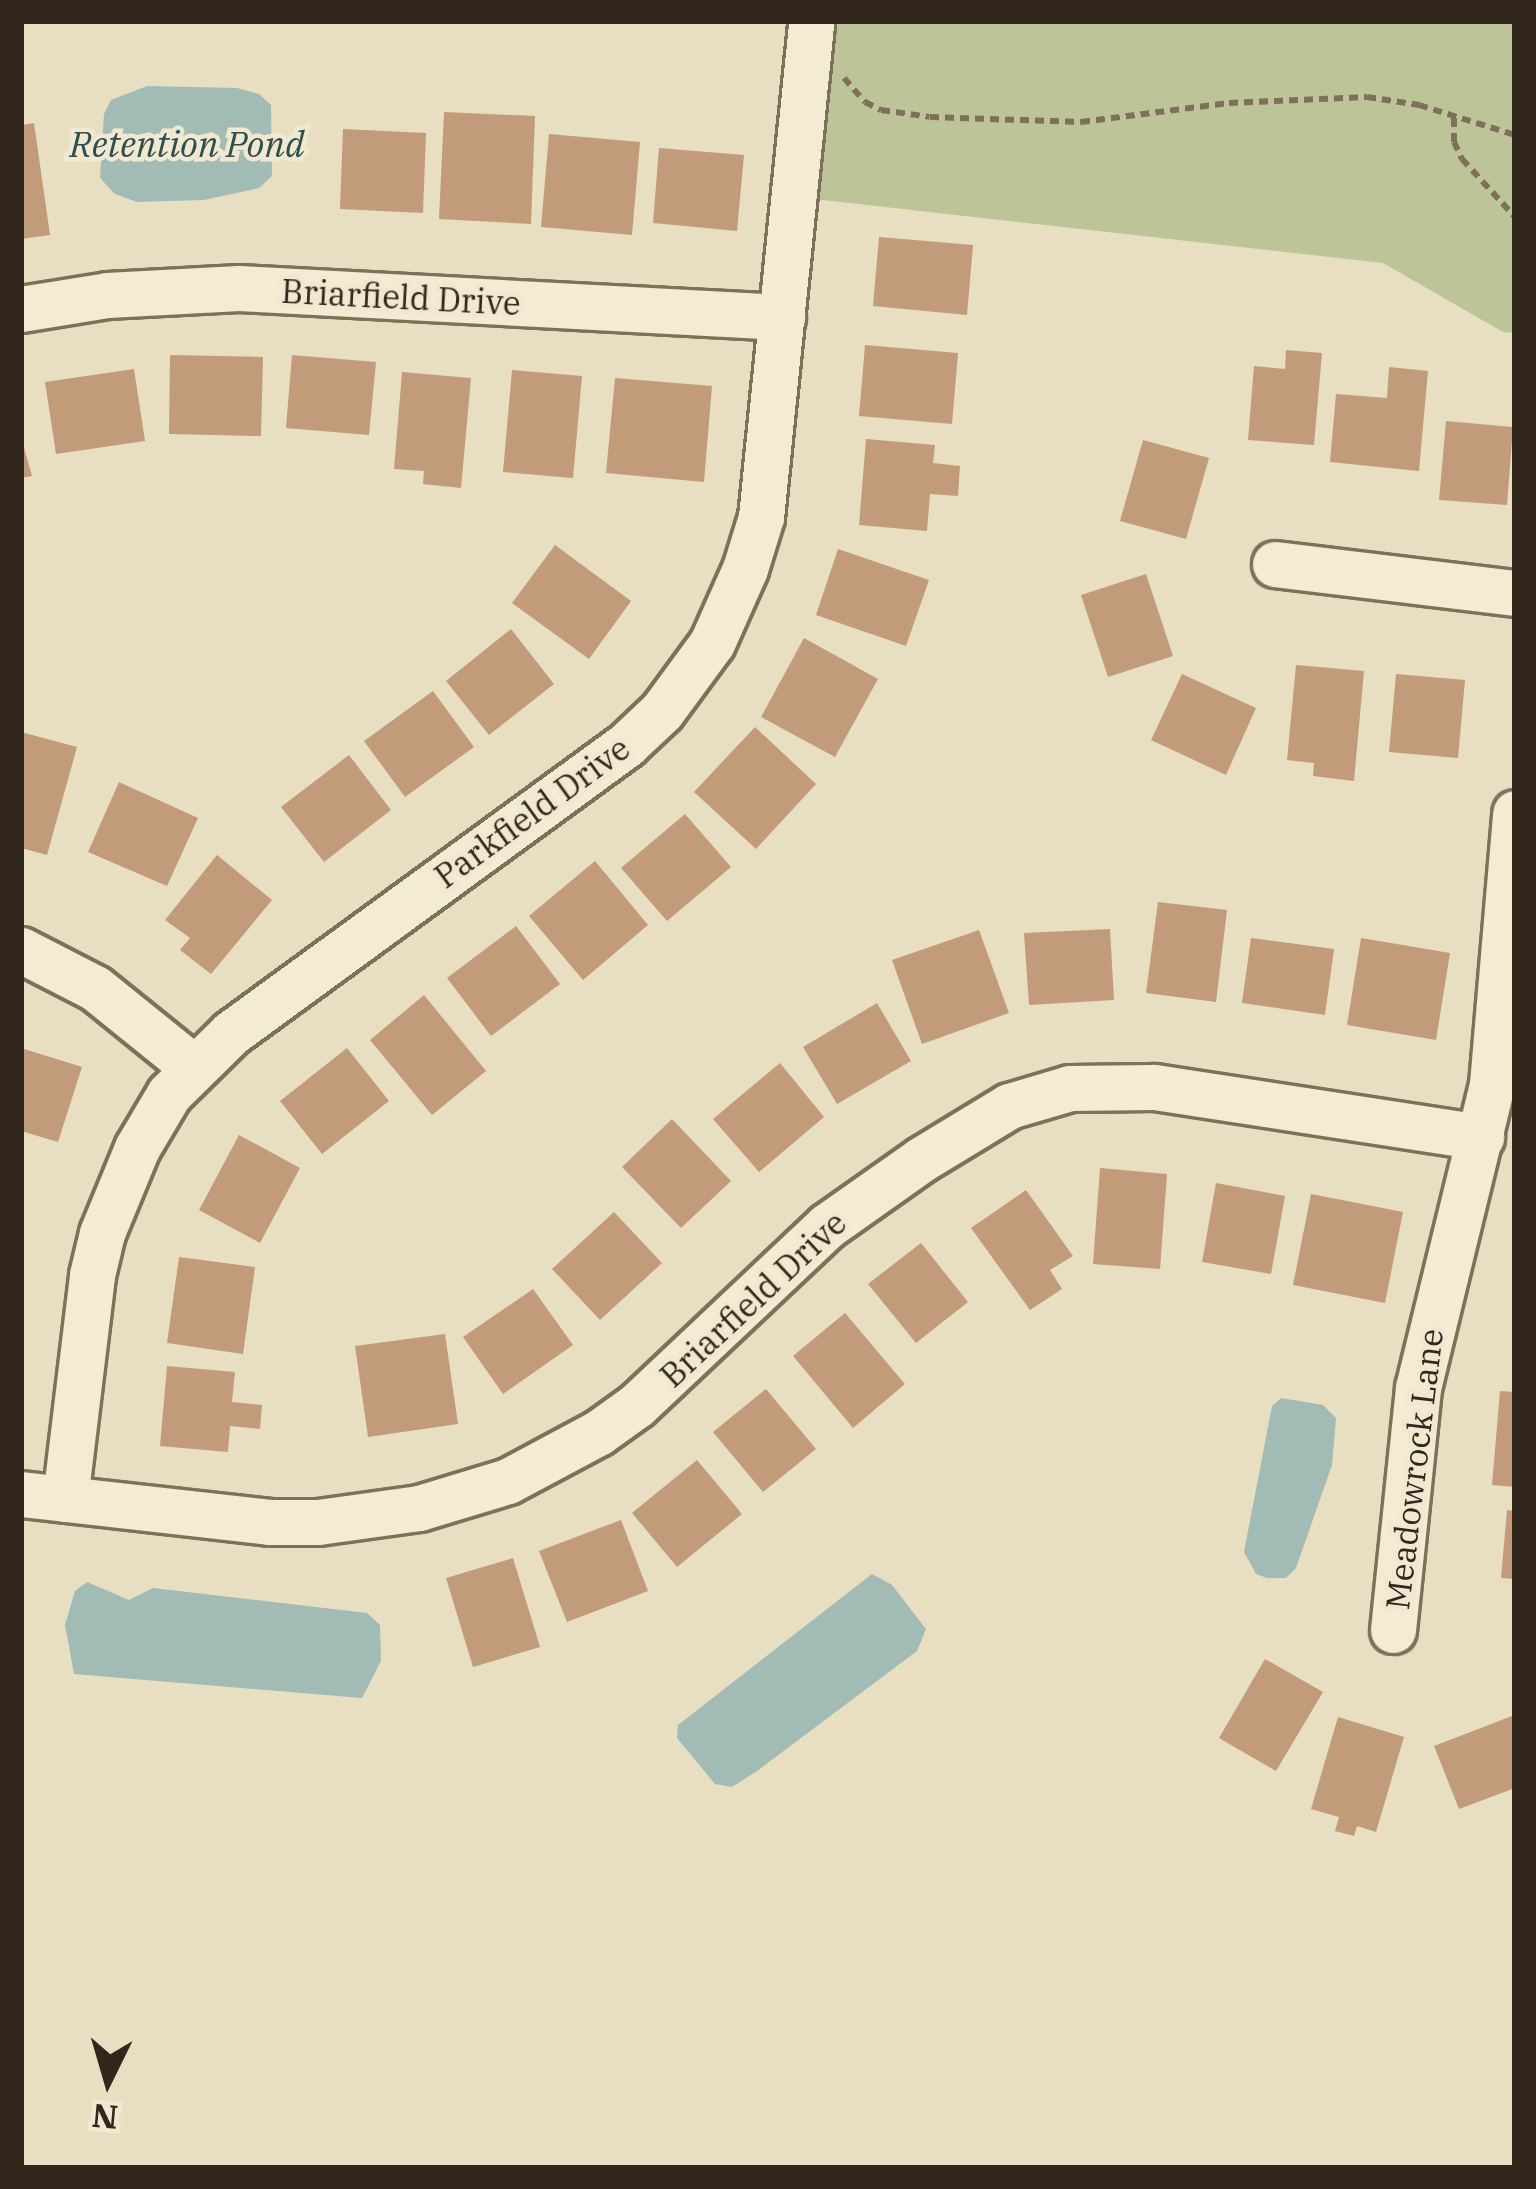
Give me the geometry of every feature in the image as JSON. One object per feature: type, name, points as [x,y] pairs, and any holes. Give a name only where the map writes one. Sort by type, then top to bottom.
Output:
[{"type":"street","name":"Parkfield Drive","points":[[43,1496],[102,1233],[137,1148],[169,1094],[246,1022],[627,744],[690,676],[730,606],[761,517],[811,21]]},
{"type":"street","name":"Briarfield Drive","points":[[21,309],[107,295],[239,288],[782,317]]},
{"type":"street","points":[[1275,563],[1515,593]]},
{"type":"street","name":"Meadowrock Lane","points":[[1393,1630],[1418,1388],[1492,1084],[1515,813]]},
{"type":"street","points":[[21,950],[95,988],[193,1067]]},
{"type":"street","name":"Briarfield Drive","points":[[43,1496],[268,1522],[318,1522],[419,1508],[508,1481],[598,1433],[637,1405],[827,1226],[965,1132],[1009,1106],[1040,1095],[1091,1086],[1154,1087],[1481,1138]]},
{"type":"path","points":[[840,66],[865,102],[881,110],[930,117],[1081,122],[1304,97],[1384,100],[1515,135]]},
{"type":"path","points":[[1454,118],[1454,142],[1462,159],[1515,217]]},
{"type":"green space","points":[[832,21],[1515,21],[1515,333],[1503,332],[1383,263],[814,199]]},
{"type":"water","name":"Retention Pond","points":[[147,86],[237,88],[259,94],[271,105],[272,176],[259,188],[204,200],[137,202],[115,194],[100,178],[104,114],[111,100]]},
{"type":"water","points":[[1281,1398],[1323,1405],[1336,1418],[1332,1465],[1296,1568],[1286,1578],[1267,1578],[1256,1574],[1244,1552],[1272,1406]]},
{"type":"water","points":[[872,1574],[892,1585],[926,1629],[917,1651],[757,1771],[732,1787],[715,1784],[677,1738],[678,1725]]},
{"type":"water","points":[[87,1582],[129,1600],[153,1588],[367,1613],[380,1625],[381,1661],[362,1698],[74,1674],[65,1625],[75,1591]]},
{"type":"building","points":[[444,112],[535,116],[531,224],[439,219]]},
{"type":"building","points":[[34,123],[50,235],[21,239],[21,125]]},
{"type":"building","points":[[343,129],[426,133],[423,213],[340,209]]},
{"type":"building","points":[[549,134],[640,142],[632,235],[541,227]]},
{"type":"building","points":[[659,148],[744,155],[737,231],[653,223]]},
{"type":"building","points":[[879,237],[973,245],[967,315],[873,306]]},
{"type":"building","points":[[865,345],[958,353],[952,424],[859,416]]},
{"type":"building","points":[[1286,350],[1322,353],[1314,445],[1248,440],[1254,366],[1285,369]]},
{"type":"building","points":[[170,355],[263,357],[261,436],[169,434]]},
{"type":"building","points":[[292,355],[376,362],[369,435],[286,428]]},
{"type":"building","points":[[1389,367],[1428,371],[1419,471],[1330,462],[1336,394],[1387,398]]},
{"type":"building","points":[[134,369],[145,441],[56,454],[45,382]]},
{"type":"building","points":[[512,370],[582,376],[573,478],[503,472]]},
{"type":"building","points":[[402,372],[471,378],[461,488],[423,484],[424,471],[394,469]]},
{"type":"building","points":[[615,378],[712,386],[704,482],[606,473]]},
{"type":"building","points":[[1446,421],[1513,427],[1507,505],[1439,500]]},
{"type":"building","points":[[21,437],[32,476],[21,478]]},
{"type":"building","points":[[866,439],[935,445],[933,463],[960,466],[958,496],[930,494],[927,531],[859,525]]},
{"type":"building","points":[[1143,440],[1209,458],[1186,539],[1120,521]]},
{"type":"building","points":[[555,545],[631,601],[589,659],[512,603]]},
{"type":"building","points":[[838,549],[929,580],[906,646],[816,615]]},
{"type":"building","points":[[1146,574],[1173,656],[1108,677],[1081,595]]},
{"type":"building","points":[[511,629],[554,684],[489,735],[446,681]]},
{"type":"building","points":[[804,638],[878,679],[835,757],[761,717]]},
{"type":"building","points":[[1296,665],[1364,671],[1354,781],[1313,776],[1314,763],[1287,760]]},
{"type":"building","points":[[1182,674],[1256,708],[1226,775],[1151,740]]},
{"type":"building","points":[[1396,674],[1465,680],[1458,758],[1389,752]]},
{"type":"building","points":[[433,691],[474,747],[405,797],[364,741]]},
{"type":"building","points":[[755,727],[816,784],[756,849],[694,792]]},
{"type":"building","points":[[21,732],[77,747],[47,855],[21,848]]},
{"type":"building","points":[[349,755],[391,810],[324,862],[281,807]]},
{"type":"building","points":[[119,782],[198,818],[167,886],[88,852]]},
{"type":"building","points":[[685,814],[731,867],[667,921],[621,868]]},
{"type":"building","points":[[217,855],[272,900],[211,974],[180,950],[190,938],[165,920]]},
{"type":"building","points":[[595,861],[648,925],[583,980],[529,916]]},
{"type":"building","points":[[1158,902],[1227,910],[1216,1002],[1146,993]]},
{"type":"building","points":[[516,926],[560,984],[491,1036],[447,978]]},
{"type":"building","points":[[1110,929],[1114,1000],[1029,1005],[1024,933]]},
{"type":"building","points":[[979,930],[1009,1013],[922,1044],[892,960]]},
{"type":"building","points":[[1251,938],[1334,949],[1325,1015],[1242,1003]]},
{"type":"building","points":[[1361,938],[1450,953],[1436,1040],[1347,1025]]},
{"type":"building","points":[[424,995],[486,1071],[432,1115],[370,1040]]},
{"type":"building","points":[[877,1003],[911,1061],[837,1104],[803,1047]]},
{"type":"building","points":[[21,1048],[82,1067],[58,1142],[21,1131]]},
{"type":"building","points":[[347,1048],[389,1101],[322,1154],[280,1101]]},
{"type":"building","points":[[780,1063],[824,1117],[759,1172],[713,1119]]},
{"type":"building","points":[[672,1119],[731,1181],[681,1228],[622,1167]]},
{"type":"building","points":[[239,1135],[300,1168],[260,1243],[199,1210]]},
{"type":"building","points":[[1100,1168],[1167,1174],[1160,1269],[1093,1264]]},
{"type":"building","points":[[1216,1183],[1285,1196],[1271,1274],[1202,1262]]},
{"type":"building","points":[[1026,1190],[1073,1256],[1050,1270],[1062,1289],[1030,1310],[971,1228]]},
{"type":"building","points":[[1311,1194],[1403,1212],[1385,1303],[1293,1285]]},
{"type":"building","points":[[614,1212],[662,1263],[600,1320],[552,1269]]},
{"type":"building","points":[[921,1243],[968,1302],[916,1343],[868,1284]]},
{"type":"building","points":[[179,1257],[255,1267],[243,1354],[167,1343]]},
{"type":"building","points":[[533,1289],[573,1345],[503,1394],[463,1337]]},
{"type":"building","points":[[845,1313],[905,1384],[853,1428],[793,1356]]},
{"type":"building","points":[[445,1334],[458,1424],[368,1437],[355,1346]]},
{"type":"building","points":[[167,1366],[235,1372],[232,1402],[262,1405],[260,1429],[230,1426],[228,1452],[160,1446]]},
{"type":"building","points":[[766,1389],[816,1449],[763,1492],[713,1432]]},
{"type":"building","points":[[1500,1391],[1515,1392],[1515,1487],[1492,1485]]},
{"type":"building","points":[[697,1460],[742,1514],[677,1567],[632,1513]]},
{"type":"building","points":[[1507,1510],[1515,1511],[1515,1579],[1501,1578]]},
{"type":"building","points":[[621,1520],[648,1591],[567,1622],[539,1551]]},
{"type":"building","points":[[513,1558],[540,1647],[473,1667],[446,1578]]},
{"type":"building","points":[[1265,1659],[1323,1692],[1276,1771],[1219,1738]]},
{"type":"building","points":[[1512,1716],[1515,1788],[1459,1809],[1434,1746]]},
{"type":"building","points":[[1338,1717],[1404,1737],[1376,1832],[1357,1826],[1354,1836],[1335,1831],[1339,1817],[1311,1809]]}]
